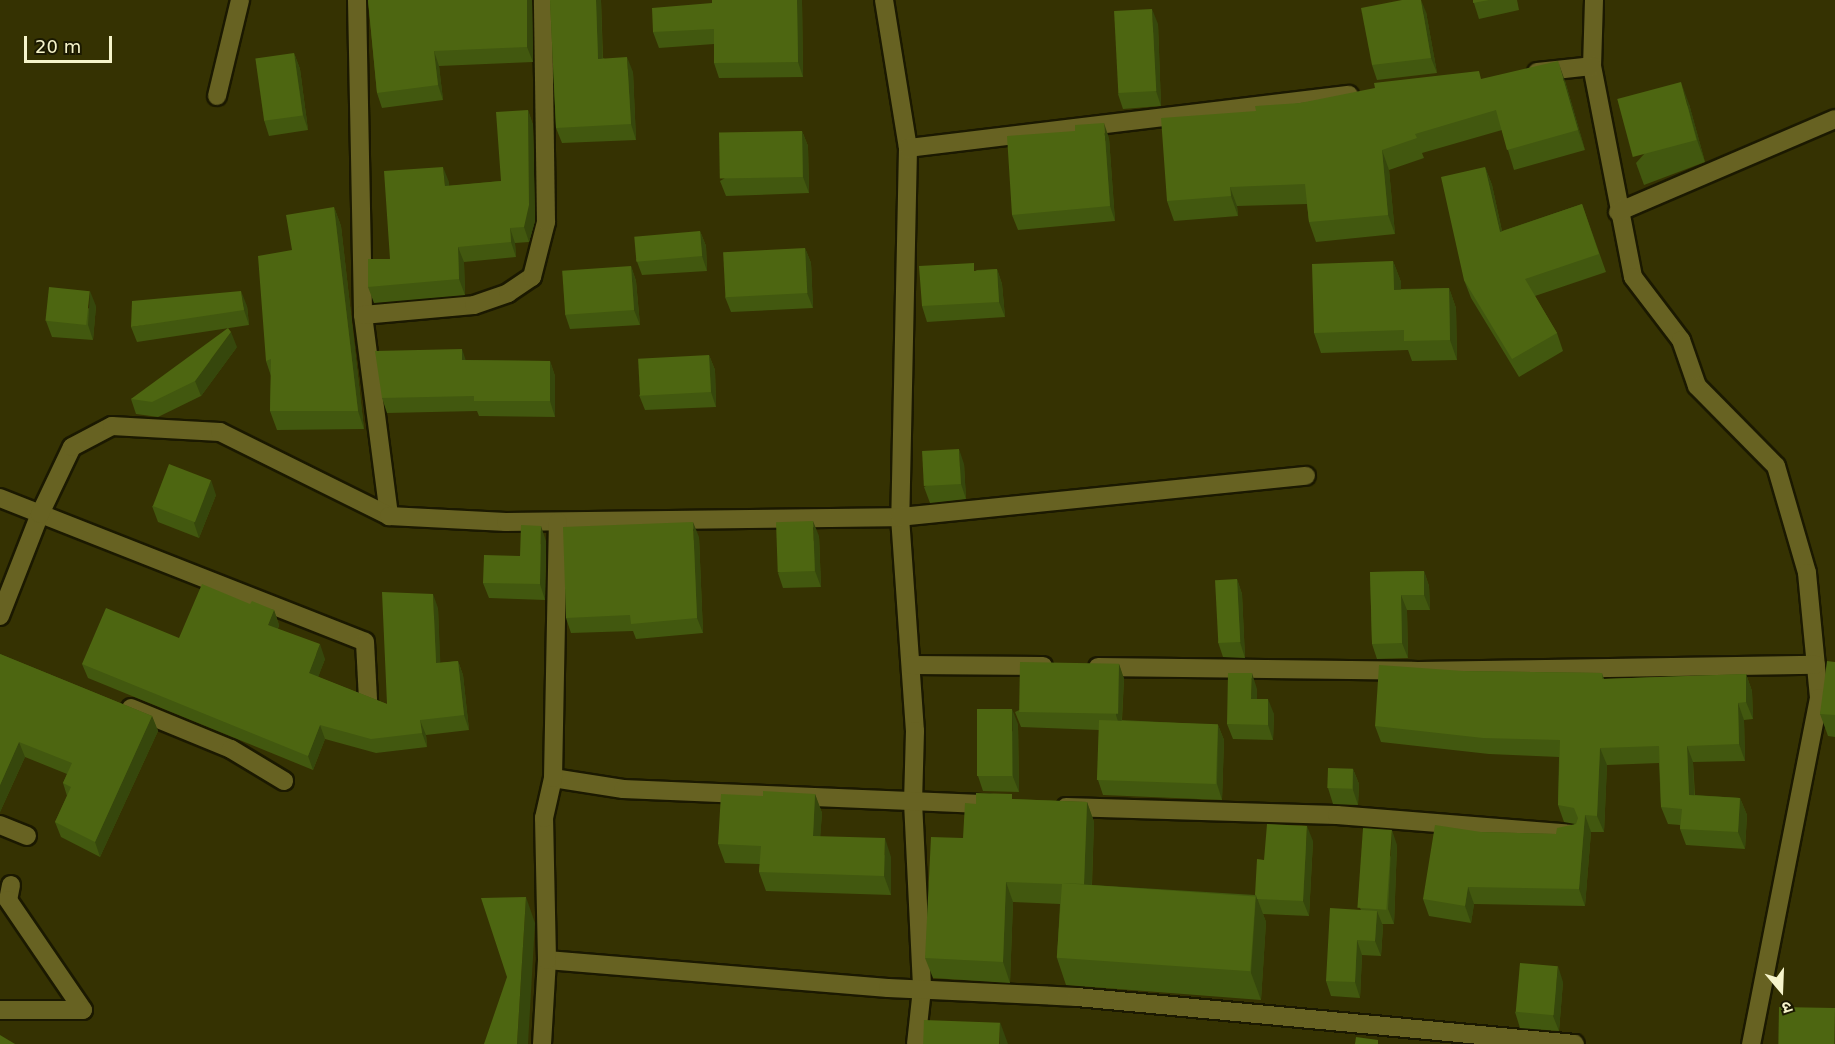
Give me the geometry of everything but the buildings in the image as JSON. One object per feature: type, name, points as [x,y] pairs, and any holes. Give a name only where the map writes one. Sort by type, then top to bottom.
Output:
[{"type":"street","points":[[217,96],[240,0]]},
{"type":"street","points":[[357,0],[363,315],[389,516]]},
{"type":"street","points":[[363,315],[474,305],[507,293],[532,277],[546,222],[543,0]]},
{"type":"street","points":[[884,0],[908,148],[900,517],[915,731],[913,802],[921,989],[916,1044]]},
{"type":"street","points":[[1595,1],[1592,66],[1632,278],[1681,340],[1697,386],[1776,466],[1807,573],[1819,698],[1751,1044]]},
{"type":"street","points":[[1521,74],[1592,66]]},
{"type":"street","points":[[908,148],[1368,93]]},
{"type":"street","points":[[1618,212],[1835,119]]},
{"type":"street","points":[[0,616],[40,514],[72,447],[112,426],[220,432],[389,516],[558,522],[900,517],[1306,476]]},
{"type":"street","points":[[0,498],[365,642],[369,700]]},
{"type":"street","points":[[542,1044],[547,960],[544,818],[553,778],[558,522]]},
{"type":"street","points":[[910,665],[1418,671],[1816,665]]},
{"type":"street","points":[[110,700],[231,749],[284,781]]},
{"type":"street","points":[[553,778],[623,789],[1007,805]]},
{"type":"street","points":[[1043,806],[1337,815],[1573,834]]},
{"type":"street","points":[[0,825],[27,836]]},
{"type":"street","points":[[0,1010],[83,1010],[8,900],[11,885]]},
{"type":"street","points":[[547,960],[671,973],[1077,997],[1575,1044]]}]
